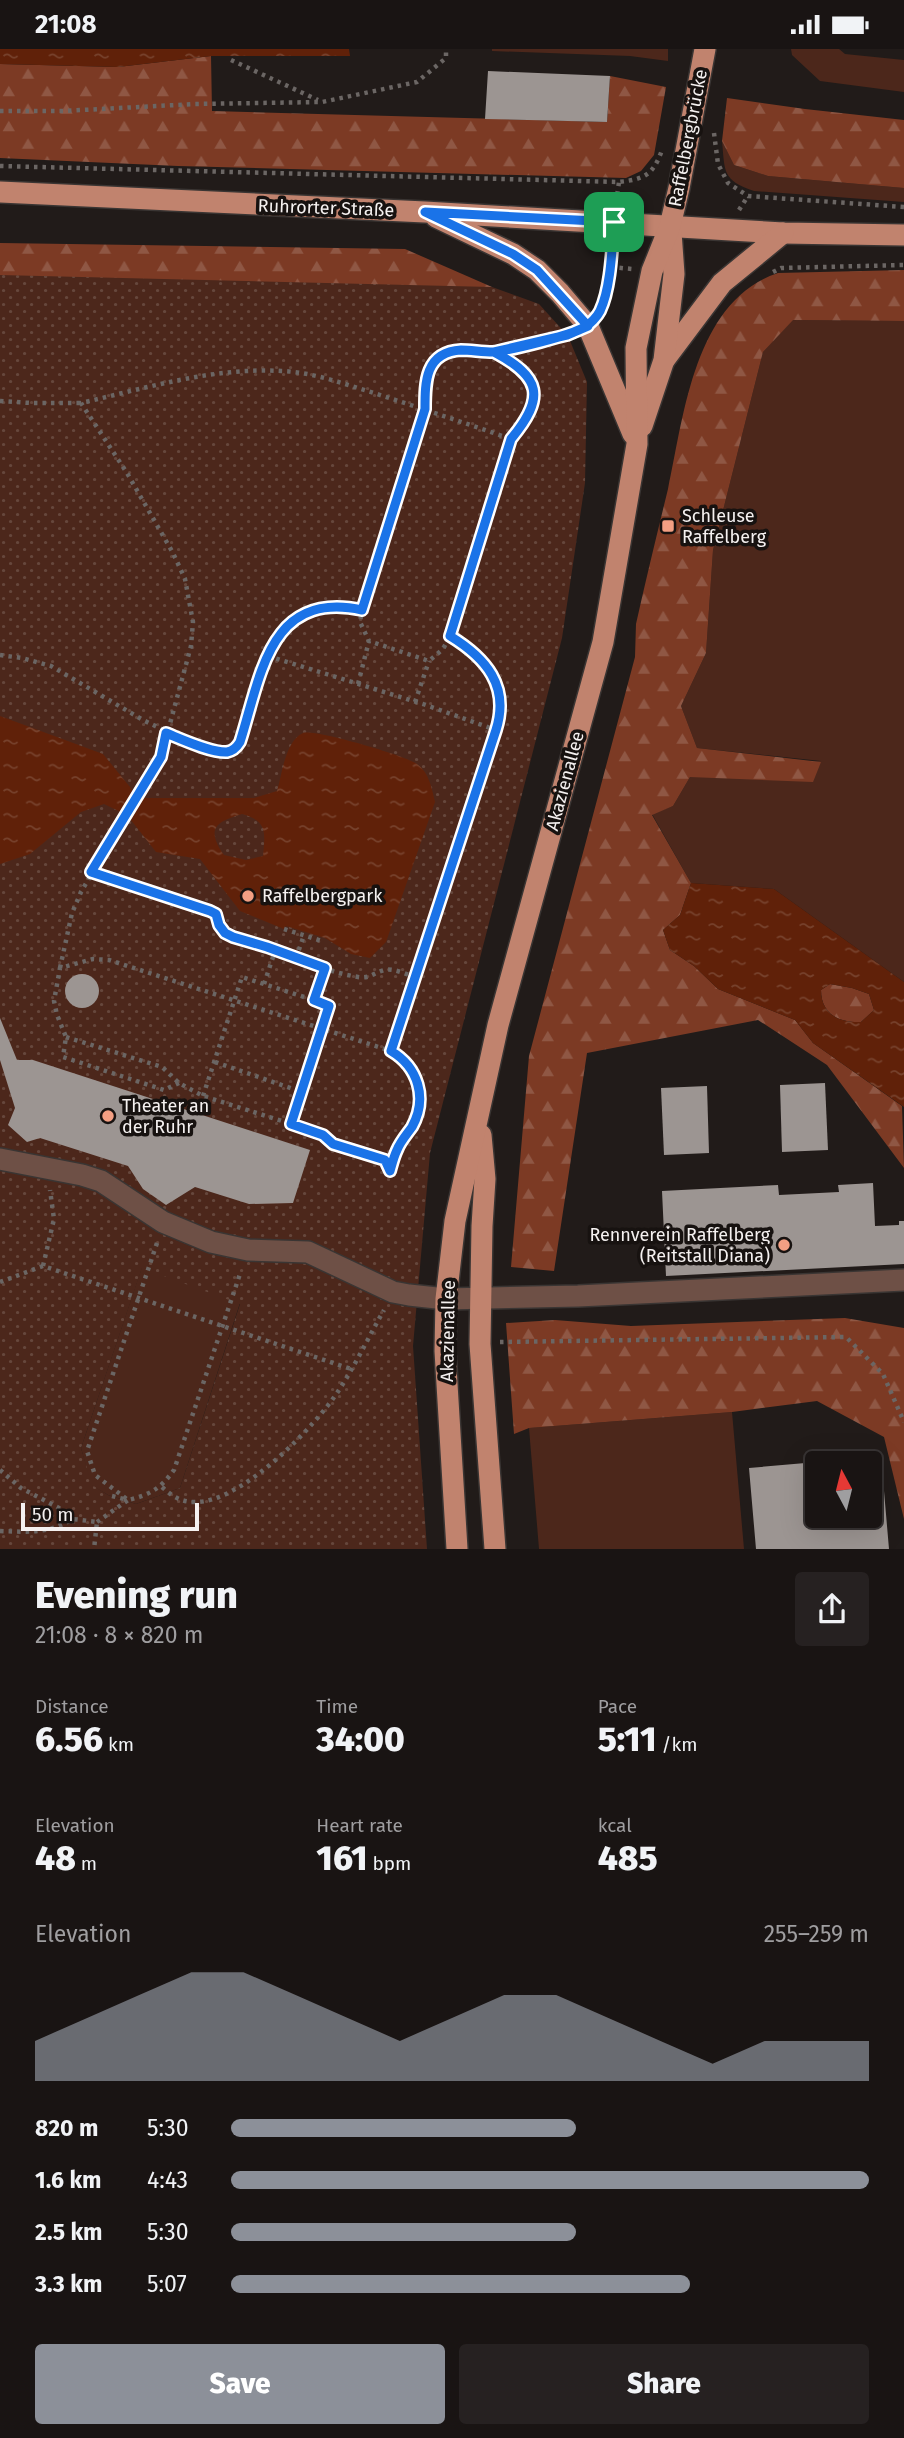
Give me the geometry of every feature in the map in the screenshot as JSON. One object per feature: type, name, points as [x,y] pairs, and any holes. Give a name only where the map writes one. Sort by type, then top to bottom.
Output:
[{"type":"main road","name":"Raffelbergbrücke","points":[[670,226],[705,49]]},
{"type":"main road","name":"Ruhrorter Straße","points":[[0,192],[425,212],[783,233],[904,235]]},
{"type":"main road","points":[[425,212],[513,254],[537,270],[588,326],[637,444]]},
{"type":"main road","name":"Akazienallee","points":[[457,1549],[444,1352],[446,1299],[455,1221],[498,1025],[603,642],[637,444],[664,360],[674,281],[670,226]]},
{"type":"main road","name":"Akazienallee","points":[[637,444],[636,348],[652,271],[670,226]]},
{"type":"main road","points":[[664,360],[722,283],[783,233]]},
{"type":"main road","name":"Akazienallee","points":[[480,1115],[485,1179],[480,1344],[495,1549]]},
{"type":"lane","points":[[0,1159],[101,1181],[163,1222],[211,1242],[248,1250],[308,1252],[393,1292],[446,1299],[578,1296],[904,1280]]},
{"type":"path","points":[[0,111],[322,102],[417,82],[446,58],[446,49]]},
{"type":"path","points":[[231,60],[322,102]]},
{"type":"path","points":[[713,135],[718,164],[728,183],[748,196],[904,207]]},
{"type":"path","points":[[0,166],[619,182],[637,180],[655,168],[664,143]]},
{"type":"path","points":[[358,684],[369,641],[360,622],[362,610],[425,409],[426,377],[430,366],[440,356],[451,351],[494,352],[567,335],[588,326],[599,312],[611,267],[619,182]]},
{"type":"path","points":[[770,273],[781,268],[904,265]]},
{"type":"path","points":[[415,702],[429,661],[443,649],[450,636],[511,439],[530,414],[533,402],[533,389],[528,376],[494,352]]},
{"type":"path","points":[[0,401],[81,403],[213,375],[282,371],[327,379],[511,439]]},
{"type":"path","points":[[81,403],[133,483],[173,553],[185,579],[194,622],[191,646],[161,757],[91,872],[72,913],[54,1001],[66,1037],[63,1056],[164,1090],[179,1083]]},
{"type":"path","points":[[0,655],[51,666],[166,733],[227,752],[235,749],[240,742],[268,656],[275,639],[285,627],[313,610],[331,606],[362,610]]},
{"type":"path","points":[[391,1051],[496,730],[500,709],[499,691],[492,675],[469,648],[450,636]]},
{"type":"path","points":[[369,641],[429,661]]},
{"type":"path","points":[[268,656],[496,730]]},
{"type":"path","points":[[91,872],[210,911],[216,914],[225,933],[325,968],[360,978],[369,978],[383,970],[415,977]]},
{"type":"path","points":[[285,929],[323,941]]},
{"type":"path","points":[[296,958],[304,935]]},
{"type":"path","points":[[264,984],[275,951]]},
{"type":"path","points":[[60,968],[93,959],[109,960],[391,1051],[412,1069],[421,1098],[419,1110],[397,1150],[390,1171],[385,1160],[333,1144],[323,1135],[203,1096],[179,1083],[162,1067],[66,1037]]},
{"type":"path","points":[[314,1000],[325,968]]},
{"type":"path","points":[[203,1096],[242,977],[264,984],[329,1006],[291,1124]]},
{"type":"path","points":[[215,1062],[302,1092]]},
{"type":"path","points":[[43,1266],[54,1219],[47,1168]]},
{"type":"path","points":[[128,1500],[95,1475],[87,1451],[163,1222]]},
{"type":"path","points":[[0,1470],[21,1488],[73,1518],[97,1522],[128,1500],[162,1487],[174,1470],[248,1250]]},
{"type":"path","points":[[0,1282],[43,1266],[351,1369]]},
{"type":"path","points":[[162,1487],[174,1498],[196,1503],[214,1500],[249,1482],[308,1430],[339,1391],[393,1292]]},
{"type":"path","points":[[480,1344],[521,1341],[846,1337],[883,1374],[904,1422]]},
{"type":"path","points":[[108,1495],[128,1500]]},
{"type":"path","points":[[0,1531],[37,1532],[58,1528],[73,1518]]},
{"type":"path","points":[[94,1549],[97,1522]]},
{"type":"shaded area","points":[[492,49],[668,49],[668,61],[630,56]]},
{"type":"shaded area","points":[[791,49],[839,49],[845,54],[904,60],[904,92],[820,81],[792,55]]},
{"type":"shaded area","points":[[722,141],[734,165],[768,176],[904,188],[904,202],[754,191],[736,183],[727,174]]},
{"type":"shaded area","name":"Raffelbergpark","points":[[0,275],[492,287],[539,304],[568,336],[587,382],[585,483],[562,638],[430,1153],[413,1346],[427,1549],[0,1549]],"holes":[[[142,1268],[240,1304],[180,1488],[136,1504],[108,1495],[92,1485],[81,1448]]]},
{"type":"shaded area","points":[[792,320],[904,321],[904,982],[774,889],[691,883],[652,814],[673,806],[690,777],[821,761],[697,748],[681,706],[706,653],[713,550],[763,352]]},
{"type":"shaded area","points":[[142,1267],[240,1303],[180,1488],[136,1504],[108,1495],[91,1485],[81,1448]]},
{"type":"shaded area","points":[[732,1412],[744,1549],[539,1549],[529,1428]]},
{"type":"green space","points":[[211,56],[212,111],[607,122],[610,76],[666,87],[654,155],[641,171],[626,178],[178,166],[0,158],[0,64],[118,67]]},
{"type":"green space","points":[[727,98],[904,120],[904,188],[768,176],[734,165],[722,141]]},
{"type":"green space","points":[[0,243],[405,249],[492,287],[463,322],[0,376]]},
{"type":"green space","points":[[904,270],[904,321],[793,320],[763,352],[713,550],[706,653],[681,706],[697,748],[821,762],[813,782],[690,777],[673,806],[652,815],[691,883],[680,915],[663,930],[670,950],[694,966],[718,989],[795,1020],[813,1043],[902,1106],[904,1168],[827,1065],[758,1020],[587,1053],[554,1271],[511,1267],[529,1056],[635,657],[636,624],[680,428],[698,364],[710,334],[728,308],[750,287],[778,273]]},
{"type":"green space","points":[[830,984],[869,994],[874,1010],[861,1022],[839,1019],[828,1011],[822,998],[821,990]]},
{"type":"green space","points":[[845,1318],[904,1328],[904,1519],[884,1437],[817,1401],[732,1412],[529,1428],[514,1434],[506,1323],[555,1320],[631,1326]]},
{"type":"water","points":[[0,49],[349,49],[350,56],[211,56],[118,67],[0,64]]},
{"type":"water","points":[[0,716],[103,754],[139,798],[254,798],[277,791],[292,743],[303,733],[311,733],[360,744],[417,764],[427,776],[435,802],[386,942],[370,958],[351,954],[325,938],[286,926],[284,929],[240,911],[200,859],[156,852],[127,815],[104,804],[81,812],[30,854],[0,864]],"holes":[[[242,814],[257,820],[263,829],[263,856],[246,860],[224,855],[215,839],[216,828],[225,820]]]},
{"type":"water","points":[[691,883],[774,889],[904,982],[904,1107],[813,1043],[795,1020],[718,989],[694,966],[670,950],[663,930],[680,915]],"holes":[[[830,984],[869,994],[874,1010],[861,1022],[839,1019],[828,1011],[822,998],[821,990]]]},
{"type":"building","points":[[488,71],[610,76],[607,122],[485,119]]},
{"type":"building","points":[[82,974],[94,979],[99,991],[94,1003],[82,1008],[70,1003],[65,991],[70,979]]},
{"type":"building","name":"Theater an der Ruhr","points":[[0,1018],[17,1060],[33,1060],[310,1150],[293,1203],[249,1204],[195,1187],[166,1205],[143,1189],[128,1166],[40,1138],[27,1142],[8,1125],[15,1108],[0,1060]]},
{"type":"building","points":[[825,1083],[828,1150],[782,1152],[780,1085]]},
{"type":"building","points":[[707,1086],[709,1153],[664,1155],[661,1088]]},
{"type":"building","name":"Rennverein Raffelberg (Reitstall Diana)","points":[[873,1183],[875,1226],[899,1225],[899,1221],[904,1221],[904,1264],[666,1276],[662,1191],[778,1185],[779,1195],[839,1192],[838,1185]]},
{"type":"building","points":[[805,1463],[805,1528],[882,1528],[882,1468],[889,1549],[756,1549],[749,1468]]},
{"type":"place","name":"Schleuse Raffelberg","points":[[668,526]]},
{"type":"place","name":"Raffelbergpark","points":[[248,896]]},
{"type":"place","name":"Theater an der Ruhr","points":[[108,1116]]},
{"type":"place","name":"Rennverein Raffelberg (Reitstall Diana)","points":[[784,1245]]},
{"type":"route","points":[[614,222],[425,212],[513,254],[537,270],[588,326],[567,335],[494,352],[528,376],[533,389],[533,402],[530,414],[511,439],[450,636],[469,648],[492,675],[499,691],[499,721],[391,1051],[412,1069],[421,1098],[413,1125],[397,1150],[390,1171],[385,1160],[333,1144],[323,1135],[291,1124],[329,1006],[314,1000],[325,968],[233,937],[225,933],[216,914],[210,911],[91,872],[161,757],[166,733],[217,751],[235,749],[240,742],[268,656],[275,639],[285,627],[313,610],[331,606],[362,610],[425,409],[426,377],[430,366],[440,356],[451,351],[494,352],[567,335],[588,326],[599,312],[611,267],[614,222]]}]
